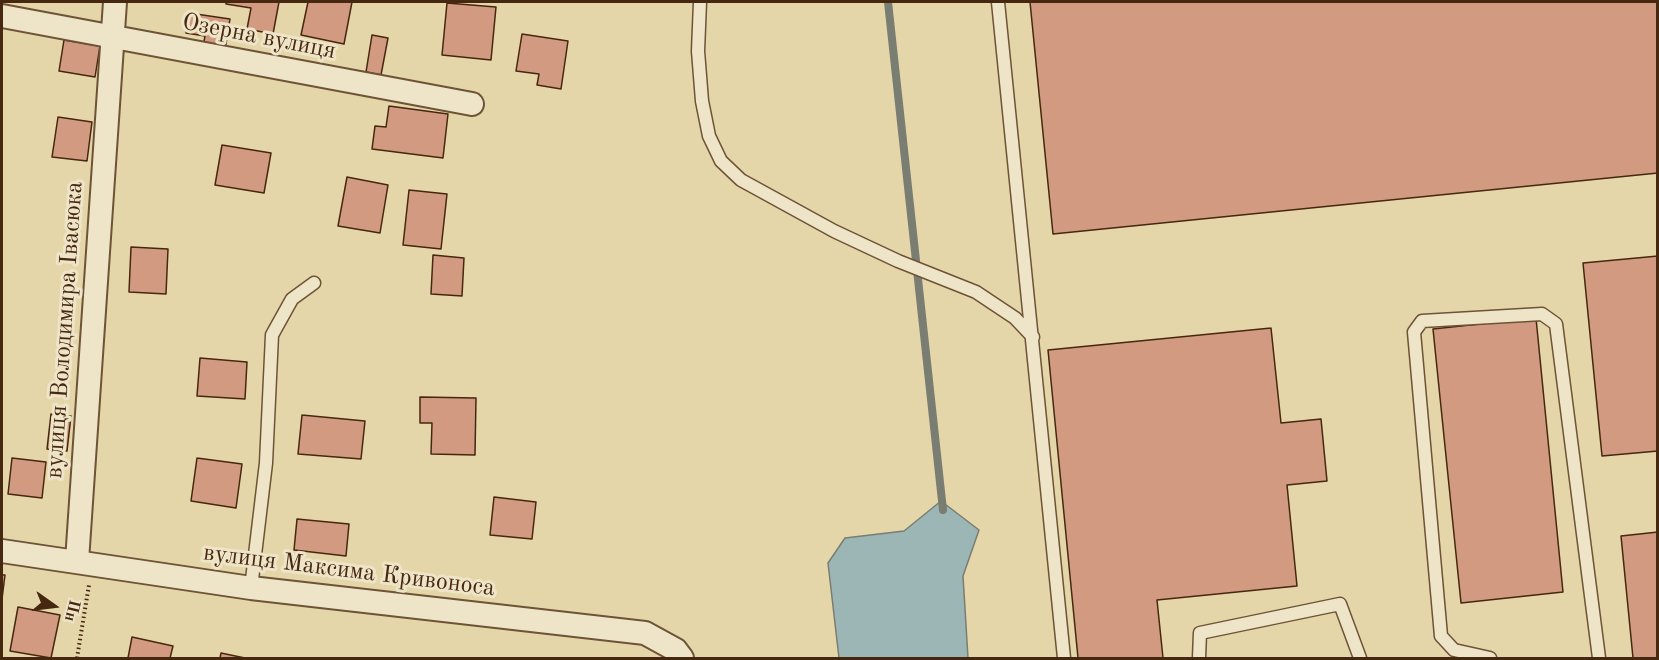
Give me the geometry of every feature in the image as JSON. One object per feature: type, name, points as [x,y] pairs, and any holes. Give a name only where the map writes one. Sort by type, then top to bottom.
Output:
[{"type":"street","name":"вулиця Володимира Івасюка","points":[[76,561],[115,2]]},
{"type":"street","name":"Озерна вулиця","points":[[2,16],[472,104]]},
{"type":"street","name":"вулиця Максима Кривоноса","points":[[2,551],[251,588],[645,633],[676,650],[682,658]]},
{"type":"lane","points":[[700,2],[698,51],[702,101],[709,136],[721,161],[741,180],[768,196],[898,261],[976,292],[1015,318],[1033,337]]},
{"type":"lane","points":[[998,2],[1064,658]]},
{"type":"lane","points":[[251,588],[266,463],[272,335],[292,299],[314,283]]},
{"type":"lane","points":[[1490,658],[1454,650],[1441,636],[1414,332],[1422,321],[1542,314],[1556,324],[1599,658]]},
{"type":"lane","points":[[1199,658],[1200,633],[1340,604],[1360,658]]},
{"type":"path","points":[[76,561],[89,585],[77,658]]},
{"type":"water","points":[[941,501],[979,530],[963,576],[968,658],[839,658],[828,563],[845,538],[904,531]]},
{"type":"building","points":[[226,2],[279,2],[273,34],[247,29],[251,8],[226,4]]},
{"type":"building","points":[[308,2],[352,2],[344,44],[301,35]]},
{"type":"building","points":[[1030,2],[1658,2],[1658,173],[1053,234]]},
{"type":"building","points":[[447,3],[496,7],[491,60],[442,55]]},
{"type":"building","points":[[189,13],[230,19],[225,50],[203,47],[205,36],[186,33]]},
{"type":"building","points":[[522,34],[568,41],[561,89],[537,85],[539,74],[516,71]]},
{"type":"building","points":[[372,35],[388,38],[381,75],[366,72]]},
{"type":"building","points":[[64,40],[100,46],[95,77],[59,71]]},
{"type":"building","points":[[389,106],[448,114],[443,158],[372,149],[375,126],[386,127]]},
{"type":"building","points":[[58,117],[92,122],[87,161],[52,157]]},
{"type":"building","points":[[222,145],[271,153],[264,193],[215,185]]},
{"type":"building","points":[[347,177],[388,185],[380,233],[338,226]]},
{"type":"building","points":[[409,190],[447,194],[441,249],[403,245]]},
{"type":"building","points":[[131,247],[168,249],[166,294],[129,292]]},
{"type":"building","points":[[433,255],[464,258],[462,296],[431,294]]},
{"type":"building","points":[[1658,256],[1658,451],[1602,456],[1583,263]]},
{"type":"building","points":[[1536,318],[1563,592],[1461,603],[1433,329]]},
{"type":"building","points":[[1271,328],[1281,423],[1321,419],[1327,481],[1287,485],[1297,586],[1157,600],[1163,658],[1078,658],[1048,350]]},
{"type":"building","points":[[200,358],[247,362],[245,399],[197,396]]},
{"type":"building","points":[[420,397],[476,398],[475,455],[431,454],[432,423],[420,423]]},
{"type":"building","points":[[51,414],[71,416],[67,451],[47,449]]},
{"type":"building","points":[[302,415],[365,421],[361,459],[298,454]]},
{"type":"building","points":[[12,458],[46,462],[42,498],[8,494]]},
{"type":"building","points":[[197,458],[242,464],[236,508],[191,501]]},
{"type":"building","points":[[494,497],[536,502],[532,539],[490,535]]},
{"type":"building","points":[[297,519],[349,524],[346,556],[294,550]]},
{"type":"building","points":[[1658,532],[1658,658],[1633,658],[1621,536]]},
{"type":"building","points":[[2,575],[5,575],[2,599]]},
{"type":"building","points":[[18,607],[60,615],[51,658],[10,651]]},
{"type":"building","points":[[132,637],[173,646],[170,658],[128,658]]},
{"type":"building","points":[[221,653],[245,658],[220,658]]},
{"type":"waterway","points":[[888,2],[943,510]]}]
